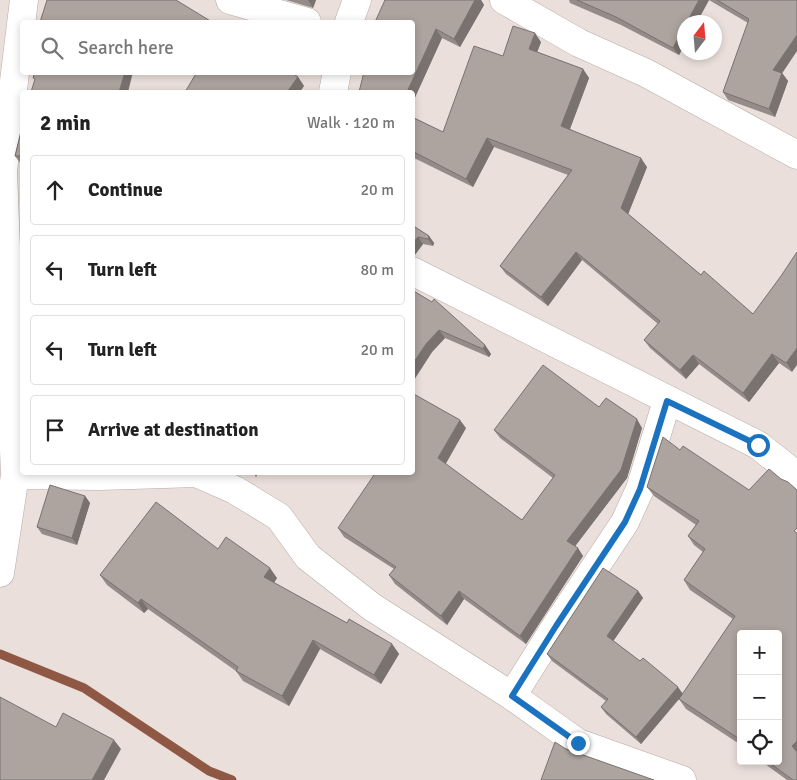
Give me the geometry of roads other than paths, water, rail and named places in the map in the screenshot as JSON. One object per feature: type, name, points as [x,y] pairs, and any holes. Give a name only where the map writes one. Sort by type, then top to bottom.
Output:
[{"type":"street","points":[[21,20],[24,0]]},
{"type":"street","points":[[230,0],[299,20]]},
{"type":"street","points":[[350,20],[357,0]]},
{"type":"street","points":[[504,0],[578,43],[646,73],[797,155]]},
{"type":"street","points":[[0,573],[15,475],[14,285],[1,171],[20,30]]},
{"type":"street","points":[[333,90],[336,75]]},
{"type":"street","points":[[415,273],[667,401],[758,445],[797,476]]},
{"type":"street","points":[[512,696],[625,522],[640,489],[667,401]]},
{"type":"street","points":[[15,475],[132,475]]},
{"type":"street","points":[[200,475],[234,490],[279,517],[308,557],[372,607],[512,696],[578,743],[682,780]]},
{"type":"waterway","points":[[0,654],[84,688],[209,771],[232,780]]}]
